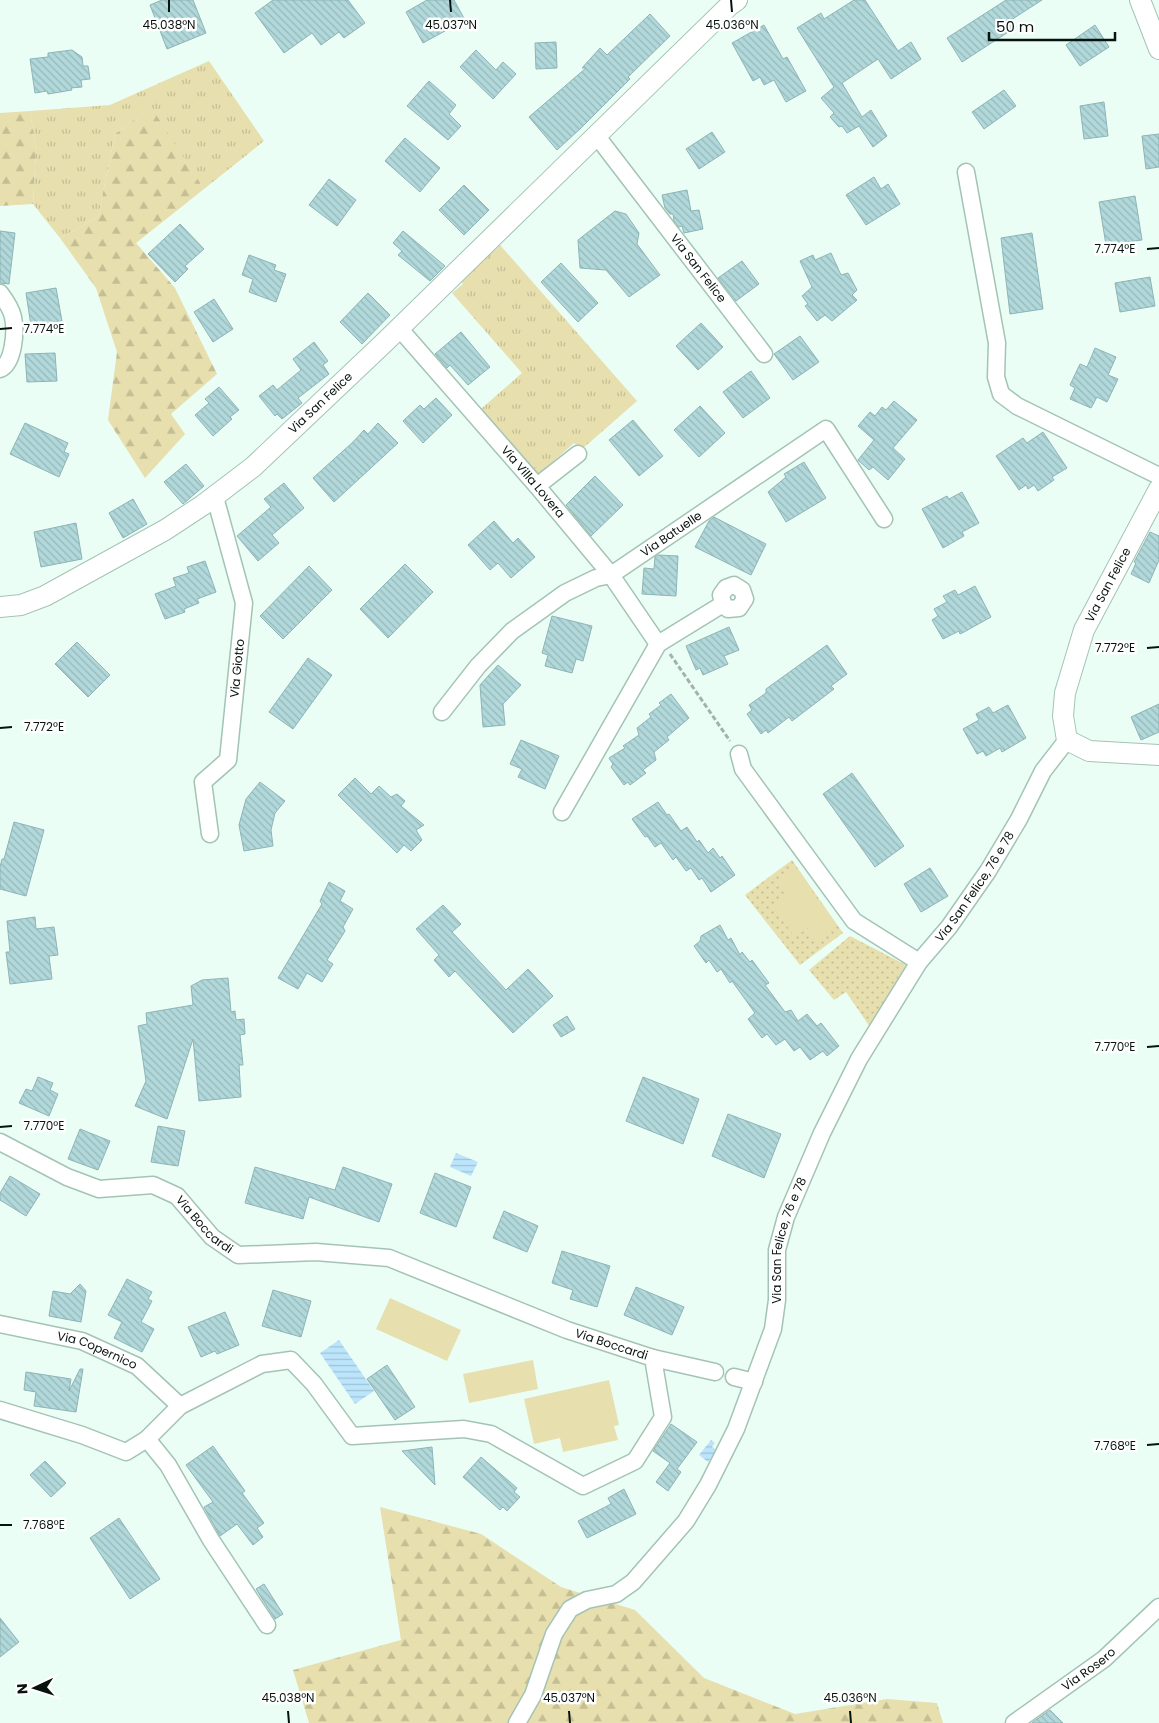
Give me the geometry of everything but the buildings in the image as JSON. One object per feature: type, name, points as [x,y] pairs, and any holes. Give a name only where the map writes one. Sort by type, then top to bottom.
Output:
[{"type":"street","name":"Via San Felice","points":[[0,607],[21,605],[52,592],[165,530],[215,497],[253,467],[399,328],[730,4],[737,0]]},
{"type":"street","points":[[1140,0],[1159,49]]},
{"type":"street","name":"Via San Felice","points":[[596,135],[764,354]]},
{"type":"street","points":[[966,172],[997,343],[996,377],[1001,394],[1017,406],[1159,476]]},
{"type":"street","points":[[0,293],[9,304],[13,318],[14,336],[9,360],[5,367],[0,368]]},
{"type":"street","name":"Via Villa Lovera","points":[[399,328],[537,486],[611,575],[658,644]]},
{"type":"street","name":"Via Batuelle","points":[[442,712],[478,666],[512,631],[565,593],[596,578],[611,575],[826,429],[884,519]]},
{"type":"street","points":[[537,486],[578,454]]},
{"type":"street","name":"Via San Felice","points":[[1067,740],[1063,716],[1065,693],[1084,630],[1159,489]]},
{"type":"street","name":"Via Giotto","points":[[210,834],[204,782],[228,760],[244,604],[215,497]]},
{"type":"street","points":[[562,812],[658,644],[723,604]]},
{"type":"street","points":[[1067,740],[1089,751],[1159,755]]},
{"type":"street","name":"Via San Felice, 76 e 78","points":[[517,1723],[533,1695],[554,1634],[570,1609],[587,1600],[616,1594],[632,1582],[686,1521],[708,1486],[736,1429],[773,1329],[777,1300],[777,1250],[786,1217],[822,1133],[859,1059],[919,962],[949,927],[988,871],[1019,819],[1043,771],[1067,740]]},
{"type":"street","points":[[739,754],[743,769],[854,921],[919,962]]},
{"type":"street","name":"Via Boccardi","points":[[0,1142],[67,1177],[99,1189],[153,1185],[169,1192],[177,1196],[212,1237],[238,1255],[316,1252],[390,1258],[567,1330],[653,1358],[663,1417],[635,1461],[583,1486],[491,1434],[464,1429],[352,1436],[314,1384],[291,1360],[262,1364],[180,1406],[147,1439],[126,1452],[82,1435],[0,1410]]},
{"type":"street","name":"Via Copernico","points":[[0,1324],[82,1341],[137,1366],[180,1406]]},
{"type":"street","points":[[653,1358],[715,1372]]},
{"type":"street","points":[[734,1377],[754,1382]]},
{"type":"street","points":[[147,1439],[168,1465],[211,1540],[267,1624]]},
{"type":"street","name":"Via Rosero","points":[[1014,1723],[1104,1659],[1159,1607]]},
{"type":"path","points":[[658,644],[666,648],[739,754]]},
{"type":"green space","points":[[209,61],[264,141],[204,189],[150,108],[115,134],[98,217],[60,238],[33,204],[36,150],[30,111],[110,105]]},
{"type":"green space","points":[[151,107],[204,189],[136,243],[175,288],[217,374],[171,414],[185,434],[145,478],[108,420],[117,352],[96,288],[60,238],[98,217],[115,134]]},
{"type":"green space","points":[[30,111],[36,150],[33,204],[0,206],[0,113]]},
{"type":"green space","points":[[500,245],[637,401],[581,450],[574,443],[538,475],[481,409],[522,373],[452,293],[463,284],[460,281]]},
{"type":"green space","points":[[792,860],[843,933],[800,965],[745,895]]},
{"type":"green space","points":[[796,869],[836,925],[817,940],[808,928],[795,937],[773,907],[787,897],[777,882]]},
{"type":"green space","points":[[850,936],[906,965],[870,1027],[846,992],[834,1000],[809,970]]},
{"type":"green space","points":[[390,1298],[461,1330],[447,1361],[376,1329]]},
{"type":"green space","points":[[533,1360],[538,1389],[469,1403],[463,1374]]},
{"type":"green space","points":[[609,1380],[619,1425],[614,1426],[618,1440],[563,1452],[560,1438],[534,1444],[524,1399]]},
{"type":"green space","points":[[380,1507],[481,1534],[561,1587],[635,1610],[704,1678],[795,1714],[887,1699],[937,1703],[943,1723],[309,1723],[293,1670],[401,1640]]},
{"type":"water","points":[[456,1153],[478,1162],[471,1176],[450,1167]]},
{"type":"water","points":[[339,1340],[374,1391],[355,1404],[320,1353]]},
{"type":"water","points":[[711,1440],[715,1443],[712,1447],[717,1450],[708,1462],[699,1455]]}]
